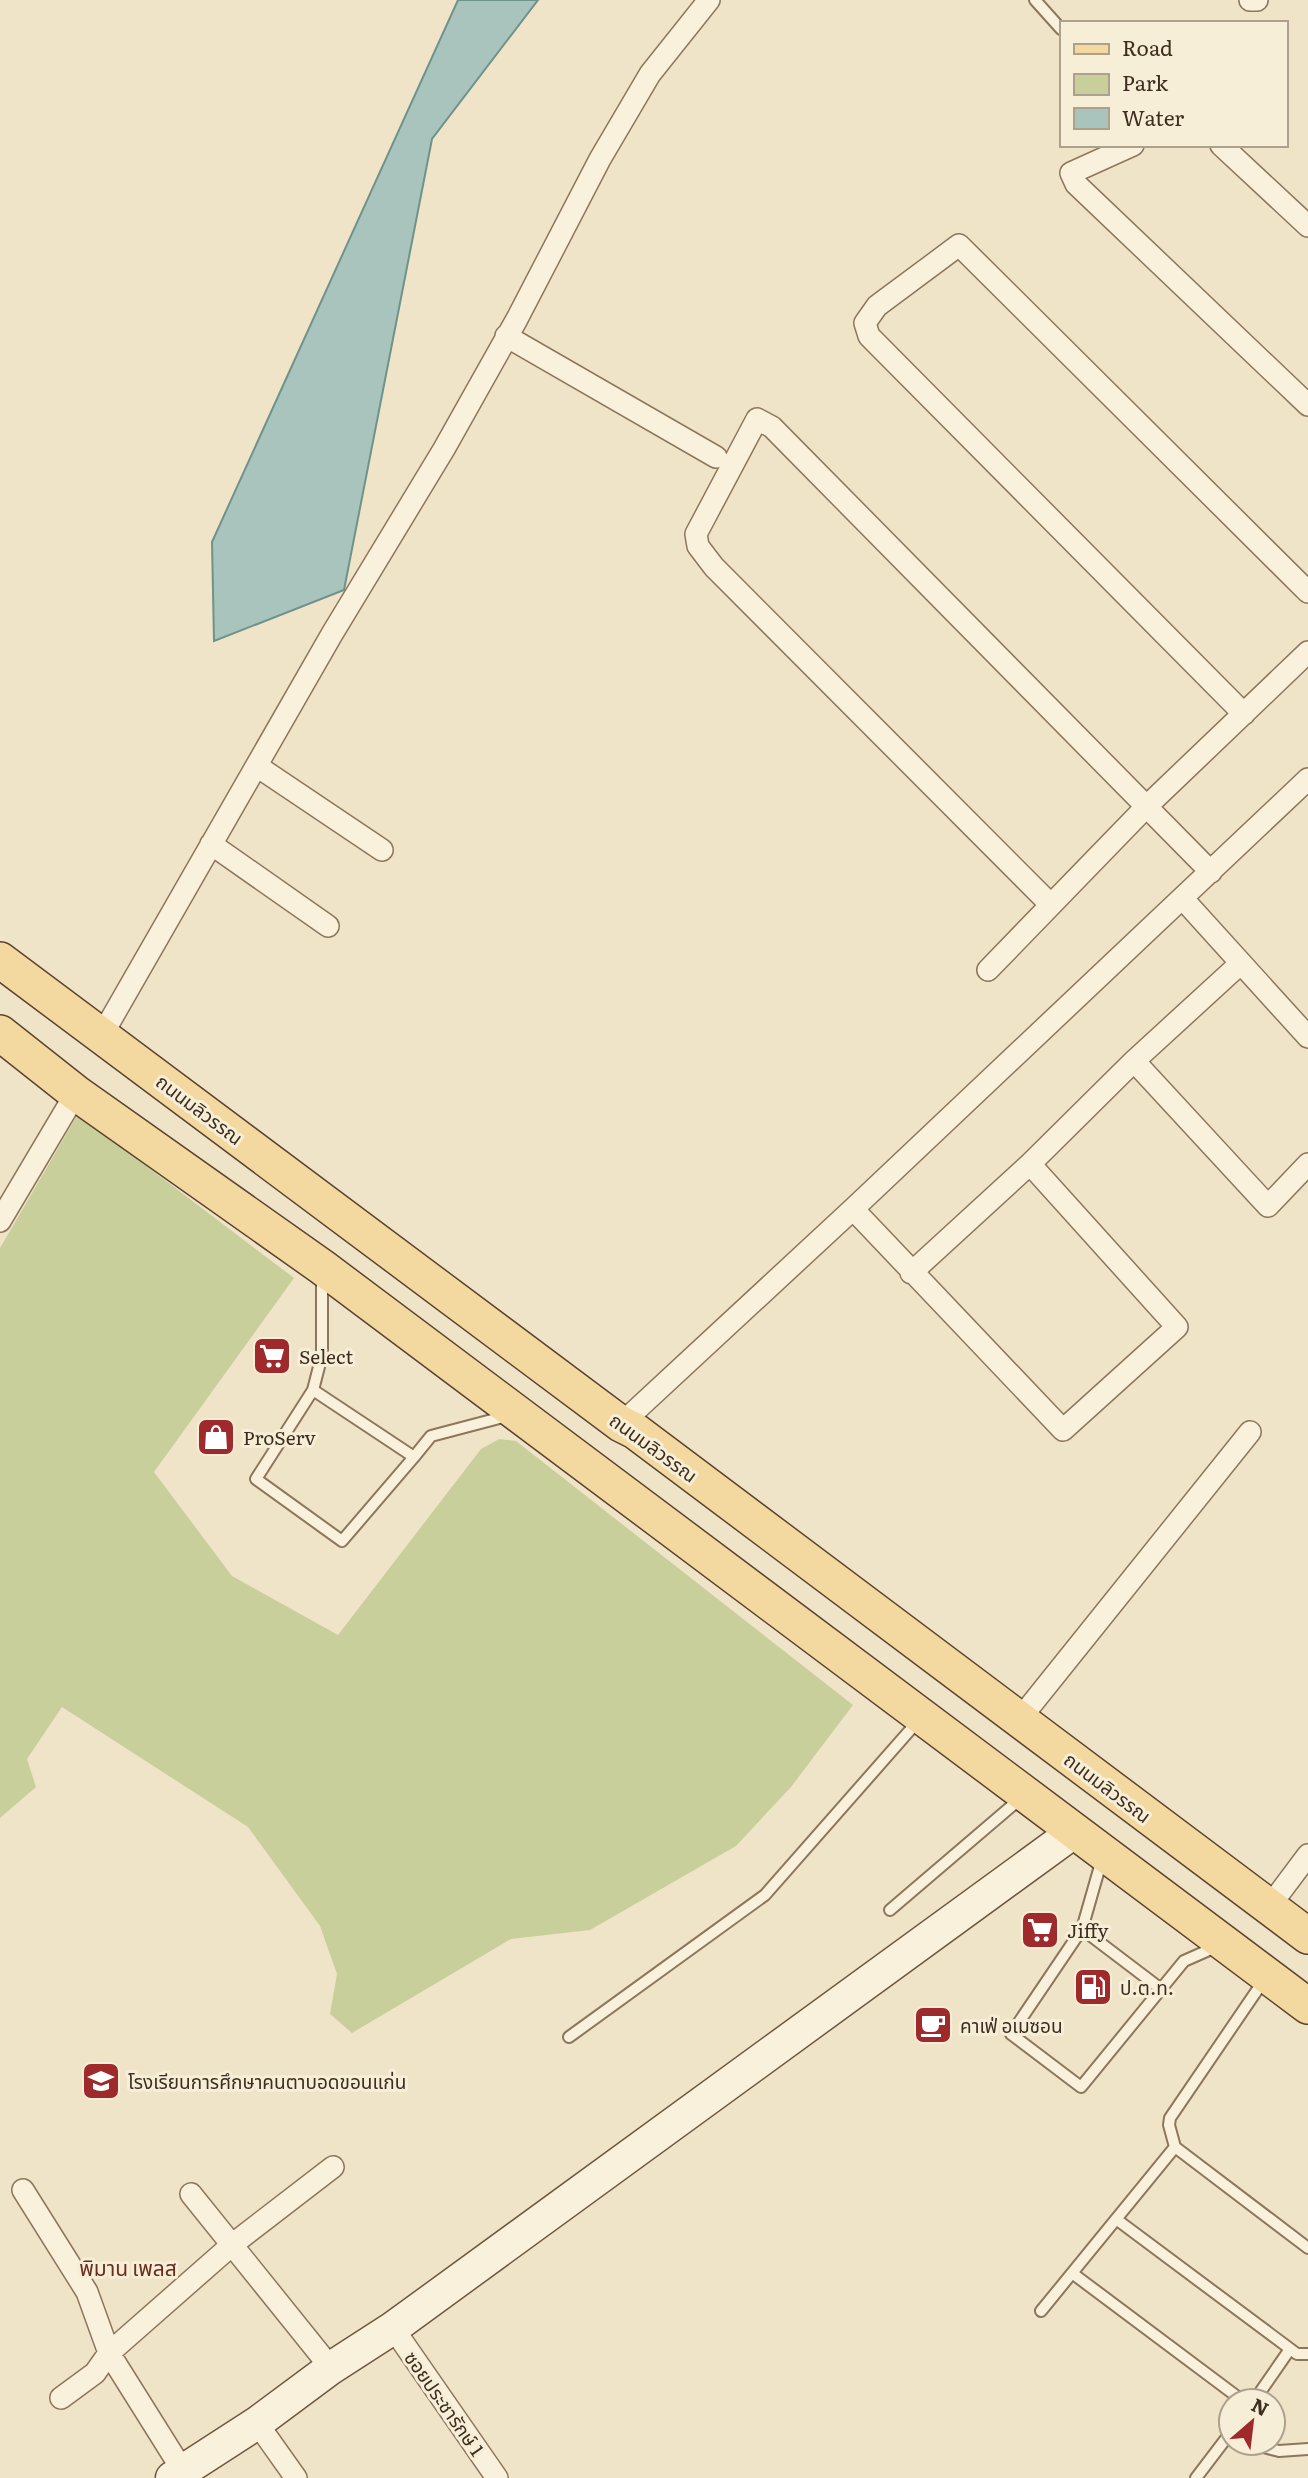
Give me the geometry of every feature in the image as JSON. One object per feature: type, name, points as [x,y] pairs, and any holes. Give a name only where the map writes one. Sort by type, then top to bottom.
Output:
[{"type":"main road","name":"ถนนมลิวรรณ","points":[[0,960],[646,1439],[1308,1936]]},
{"type":"main road","points":[[0,1033],[76,1093],[323,1267],[1308,2006]]},
{"type":"street","points":[[102,1035],[332,634],[444,449],[600,159],[650,74],[709,0]]},
{"type":"street","points":[[1250,0],[1257,0]]},
{"type":"street","points":[[1129,147],[1071,173],[1076,184],[1308,405]]},
{"type":"street","points":[[1222,147],[1308,226]]},
{"type":"street","points":[[1244,714],[869,336],[865,323],[877,306],[959,245],[1308,592]]},
{"type":"street","points":[[506,336],[716,457]]},
{"type":"street","points":[[1051,905],[714,567],[698,546],[696,534],[757,419],[772,427],[1211,872]]},
{"type":"street","points":[[988,970],[1146,807],[1308,652]]},
{"type":"street","points":[[257,766],[382,850]]},
{"type":"street","points":[[621,1423],[853,1209],[1308,779]]},
{"type":"street","points":[[211,844],[328,926]]},
{"type":"street","points":[[1183,899],[1308,1037]]},
{"type":"street","points":[[911,1273],[1241,963]]},
{"type":"street","points":[[1134,1061],[1268,1206],[1308,1164]]},
{"type":"street","points":[[0,1221],[76,1093]]},
{"type":"street","points":[[853,1209],[1063,1430],[1177,1326],[1030,1164]]},
{"type":"street","points":[[1019,1720],[1250,1432]]},
{"type":"street","points":[[23,2190],[87,2292],[109,2353],[177,2474],[257,2423],[331,2368],[393,2328],[1075,1831]]},
{"type":"street","points":[[1269,1907],[1308,1855]]},
{"type":"street","points":[[61,2398],[95,2373],[109,2353],[233,2244],[333,2167]]},
{"type":"street","points":[[191,2194],[331,2368]]},
{"type":"street","name":"ซอยประชารักษ์ 1","points":[[393,2328],[497,2478]]},
{"type":"street","points":[[257,2423],[296,2478]]},
{"type":"lane","points":[[1035,0],[1060,28]]},
{"type":"lane","points":[[323,1267],[322,1355],[313,1390],[256,1479],[342,1541],[431,1436],[518,1413]]},
{"type":"lane","points":[[313,1390],[414,1457]]},
{"type":"lane","points":[[569,2037],[765,1895],[922,1716]]},
{"type":"lane","points":[[890,1910],[1026,1794]]},
{"type":"lane","points":[[1104,1853],[1082,1928],[1011,2034],[1081,2087],[1184,1962],[1224,1943]]},
{"type":"lane","points":[[1082,1928],[1161,1989]]},
{"type":"lane","points":[[1267,1975],[1170,2118],[1169,2126],[1175,2147],[1308,2248]]},
{"type":"lane","points":[[1041,2311],[1175,2147]]},
{"type":"lane","points":[[1116,2219],[1297,2354],[1308,2354]]},
{"type":"lane","points":[[1072,2273],[1224,2387]]},
{"type":"lane","points":[[1264,2387],[1290,2349]]},
{"type":"lane","points":[[1287,2450],[1308,2449]]},
{"type":"lane","points":[[1196,2478],[1217,2450]]},
{"type":"green space","points":[[78,1114],[294,1278],[154,1472],[232,1576],[338,1635],[481,1449],[499,1439],[516,1441],[853,1705],[791,1787],[736,1846],[590,1930],[511,1939],[352,2033],[330,2014],[337,1974],[320,1926],[248,1827],[62,1707],[27,1759],[36,1787],[0,1818],[0,1248]]},
{"type":"water","points":[[458,0],[538,0],[432,139],[344,590],[214,641],[212,542]]},
{"type":"place","name":"Select","points":[[272,1356]]},
{"type":"place","name":"ProServ","points":[[216,1437]]},
{"type":"place","name":"Jiffy","points":[[1040,1930]]},
{"type":"place","name":"ป.ต.ท.","points":[[1093,1987]]},
{"type":"place","name":"คาเฟ่ อเมซอน","points":[[933,2025]]},
{"type":"place","name":"โรงเรียนการศึกษาคนตาบอดขอนแก่น","points":[[101,2081]]},
{"type":"district","name":"พิมาน เพลส","points":[[128,2266]]}]
